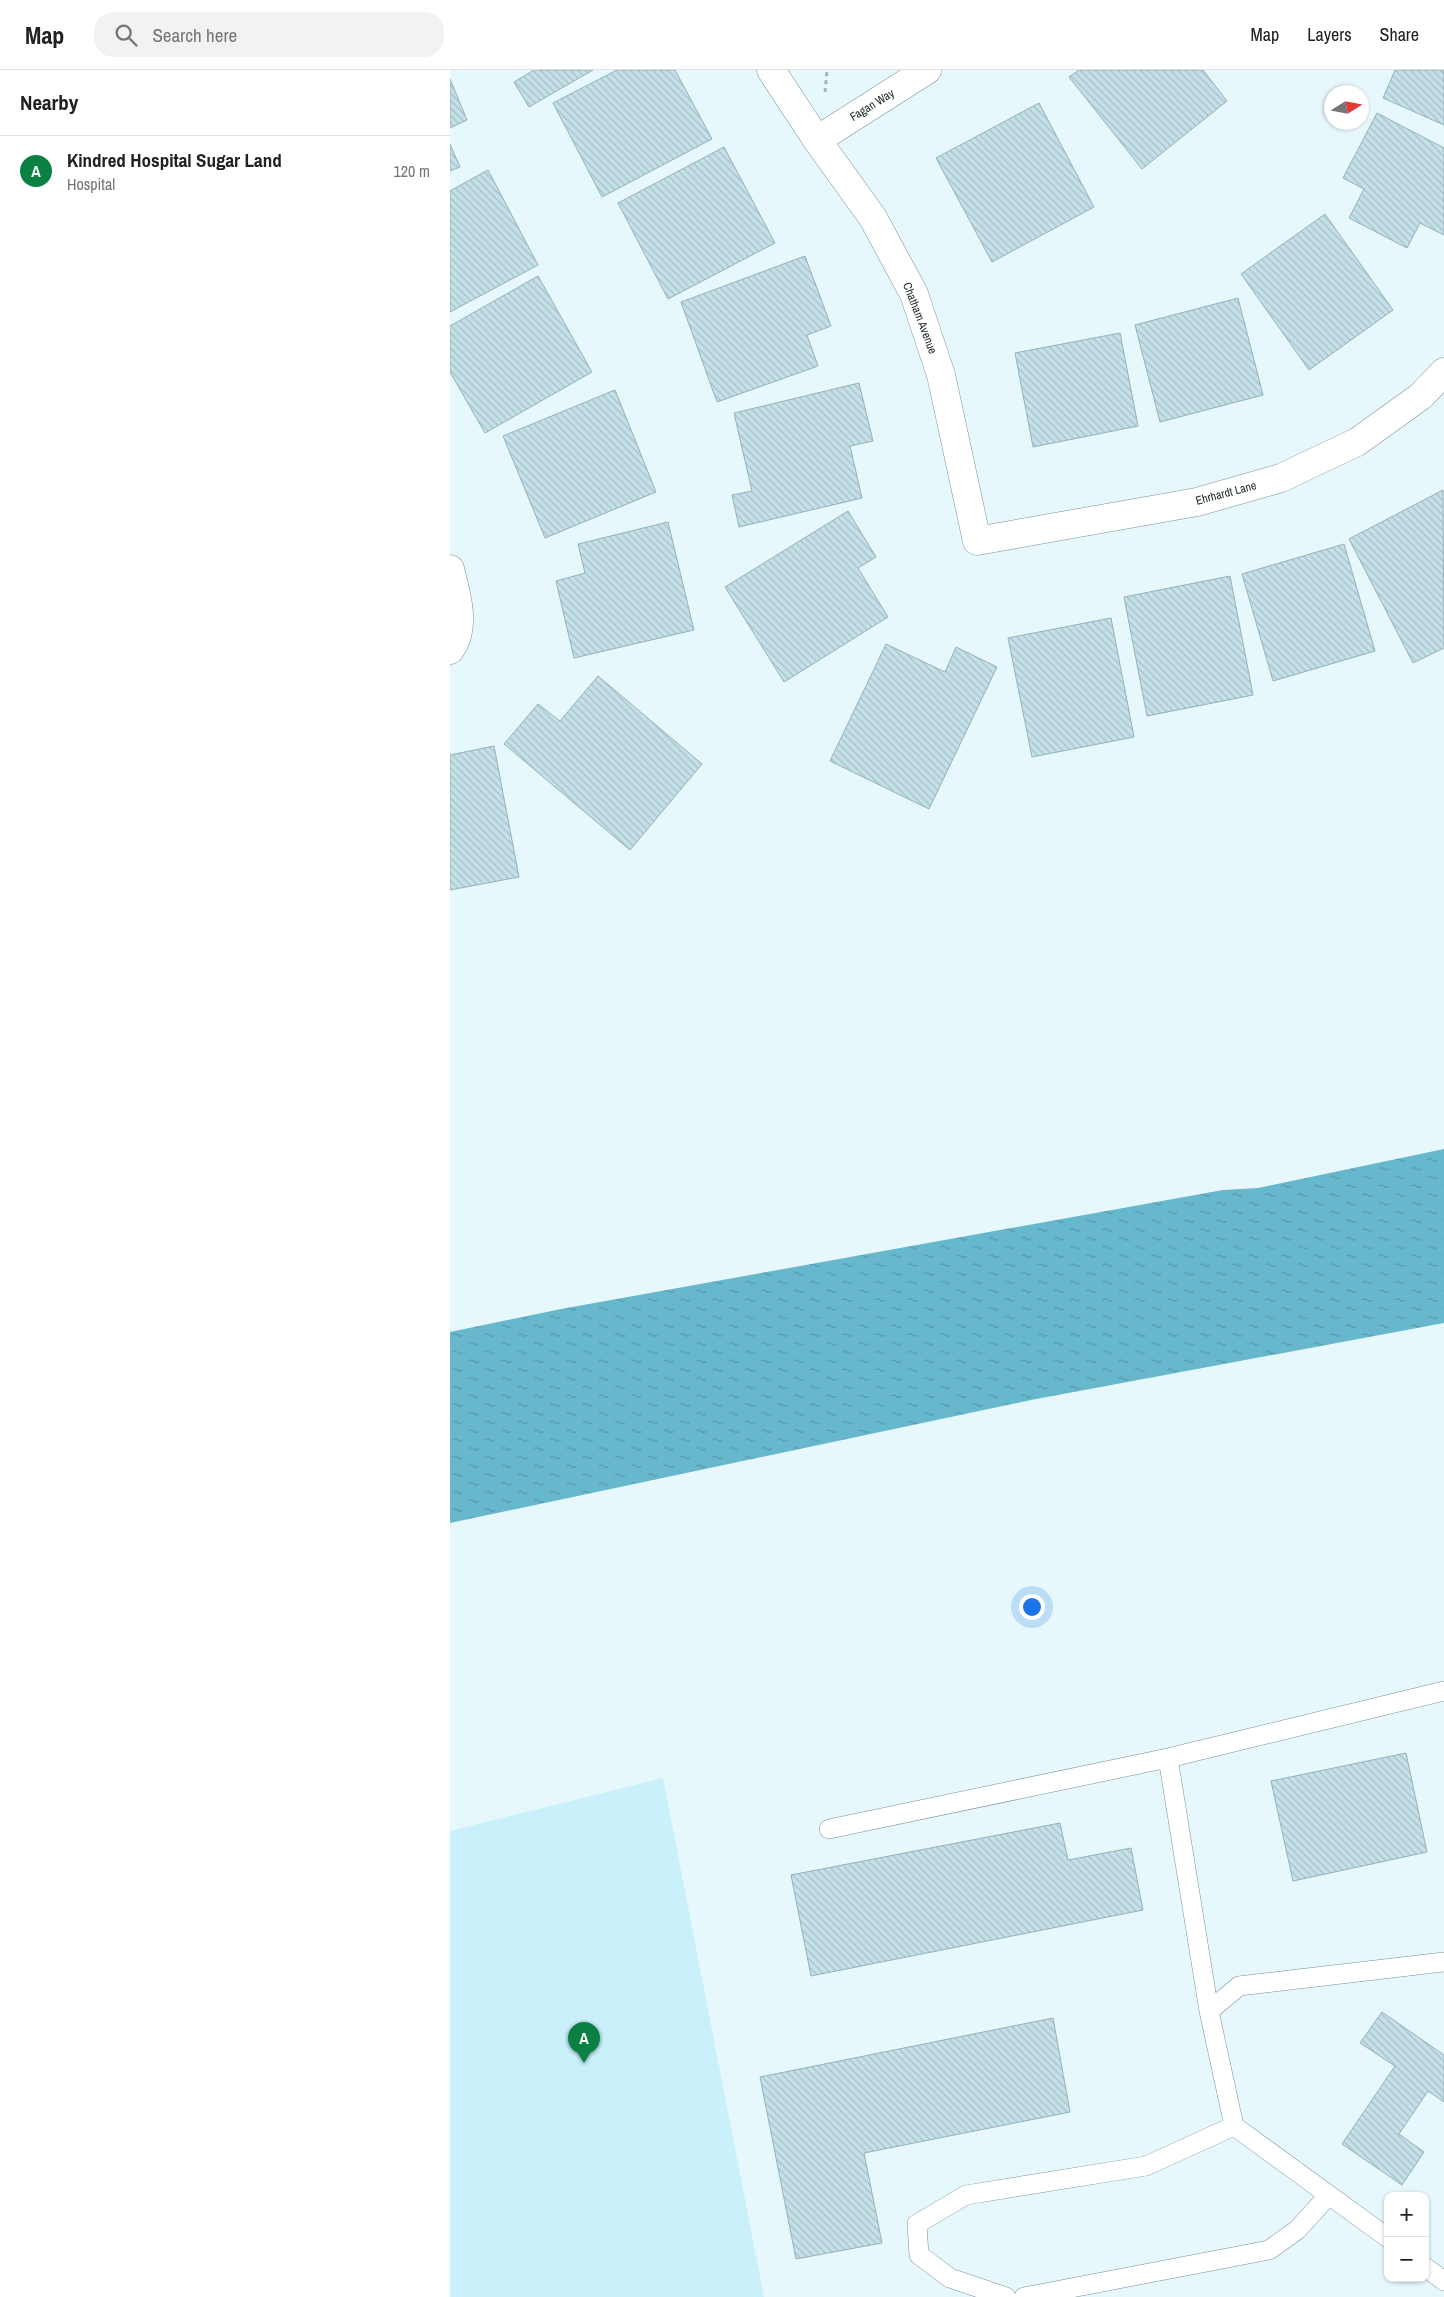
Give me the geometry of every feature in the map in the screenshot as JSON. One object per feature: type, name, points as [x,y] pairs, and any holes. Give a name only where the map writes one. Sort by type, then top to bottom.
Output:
[{"type":"street","name":"Chatham Avenue","points":[[771,70],[817,140],[873,218],[914,294],[941,375],[977,541]]},
{"type":"street","name":"Fagan Way","points":[[817,140],[927,70]]},
{"type":"street","name":"Ehrhardt Lane","points":[[977,541],[1197,502],[1281,478],[1357,442],[1421,396],[1444,372]]},
{"type":"street","points":[[450,569],[460,605],[452,647]]},
{"type":"lane","points":[[829,1829],[1168,1758],[1444,1692]]},
{"type":"lane","points":[[1168,1758],[1209,2011],[1234,2126],[1387,2237]]},
{"type":"lane","points":[[1209,2011],[1240,1986],[1444,1962]]},
{"type":"lane","points":[[1006,2297],[950,2278],[919,2255],[918,2224],[966,2195],[1146,2166],[1234,2126]]},
{"type":"lane","points":[[1024,2297],[1270,2250],[1297,2230],[1329,2195]]},
{"type":"lane","points":[[1429,2270],[1444,2281]]},
{"type":"shaded area","points":[[663,1778],[764,2297],[450,2297],[450,1831]]},
{"type":"water","points":[[1444,1149],[1444,1323],[1031,1400],[450,1523],[450,1332],[561,1309],[1223,1190],[1258,1188]]},
{"type":"building","points":[[534,70],[593,70],[529,107],[514,82]]},
{"type":"building","points":[[617,70],[675,70],[712,139],[602,197],[553,103]]},
{"type":"building","points":[[1079,70],[1203,70],[1227,101],[1142,169],[1069,77]]},
{"type":"building","points":[[1395,70],[1444,70],[1444,125],[1383,98]]},
{"type":"building","points":[[450,79],[467,120],[450,128]]},
{"type":"building","points":[[1039,103],[1094,207],[992,262],[936,158]]},
{"type":"building","points":[[1377,113],[1444,148],[1444,235],[1420,223],[1407,248],[1349,218],[1364,189],[1343,178]]},
{"type":"building","points":[[450,144],[460,167],[450,171]]},
{"type":"building","points":[[724,147],[775,243],[668,299],[618,203]]},
{"type":"building","points":[[488,170],[538,265],[450,312],[450,191]]},
{"type":"building","points":[[1325,214],[1393,310],[1309,370],[1241,274]]},
{"type":"building","points":[[805,256],[831,326],[807,335],[818,366],[717,402],[681,302]]},
{"type":"building","points":[[538,276],[592,372],[485,433],[450,372],[450,326]]},
{"type":"building","points":[[1238,298],[1263,395],[1160,422],[1135,325]]},
{"type":"building","points":[[1120,333],[1138,426],[1033,447],[1015,353]]},
{"type":"building","points":[[859,383],[873,441],[850,446],[862,498],[739,527],[732,495],[752,491],[734,413]]},
{"type":"building","points":[[615,390],[656,492],[545,538],[503,436]]},
{"type":"building","points":[[1443,490],[1444,648],[1413,663],[1349,539]]},
{"type":"building","points":[[848,511],[876,557],[858,568],[888,617],[784,682],[725,587]]},
{"type":"building","points":[[668,522],[694,630],[574,658],[556,581],[585,573],[578,544]]},
{"type":"building","points":[[1344,544],[1375,651],[1273,681],[1242,574]]},
{"type":"building","points":[[1230,576],[1253,695],[1147,716],[1124,597]]},
{"type":"building","points":[[1111,618],[1134,737],[1032,757],[1008,638]]},
{"type":"building","points":[[886,644],[945,672],[956,647],[997,667],[929,809],[830,761]]},
{"type":"building","points":[[598,676],[702,764],[630,850],[504,744],[538,704],[560,721]]},
{"type":"building","points":[[494,746],[519,877],[450,890],[450,755]]},
{"type":"building","points":[[1406,1753],[1427,1852],[1293,1881],[1271,1781]]},
{"type":"building","points":[[1060,1823],[1068,1860],[1131,1848],[1143,1910],[811,1976],[791,1875]]},
{"type":"building","points":[[1382,2012],[1444,2055],[1444,2102],[1428,2091],[1399,2134],[1424,2152],[1402,2185],[1342,2144],[1395,2066],[1360,2043]]},
{"type":"building","points":[[1053,2018],[1070,2112],[864,2153],[882,2243],[796,2259],[760,2077]]},
{"type":"place","name":"Kindred Hospital Sugar Land","points":[[584,2063]]}]
